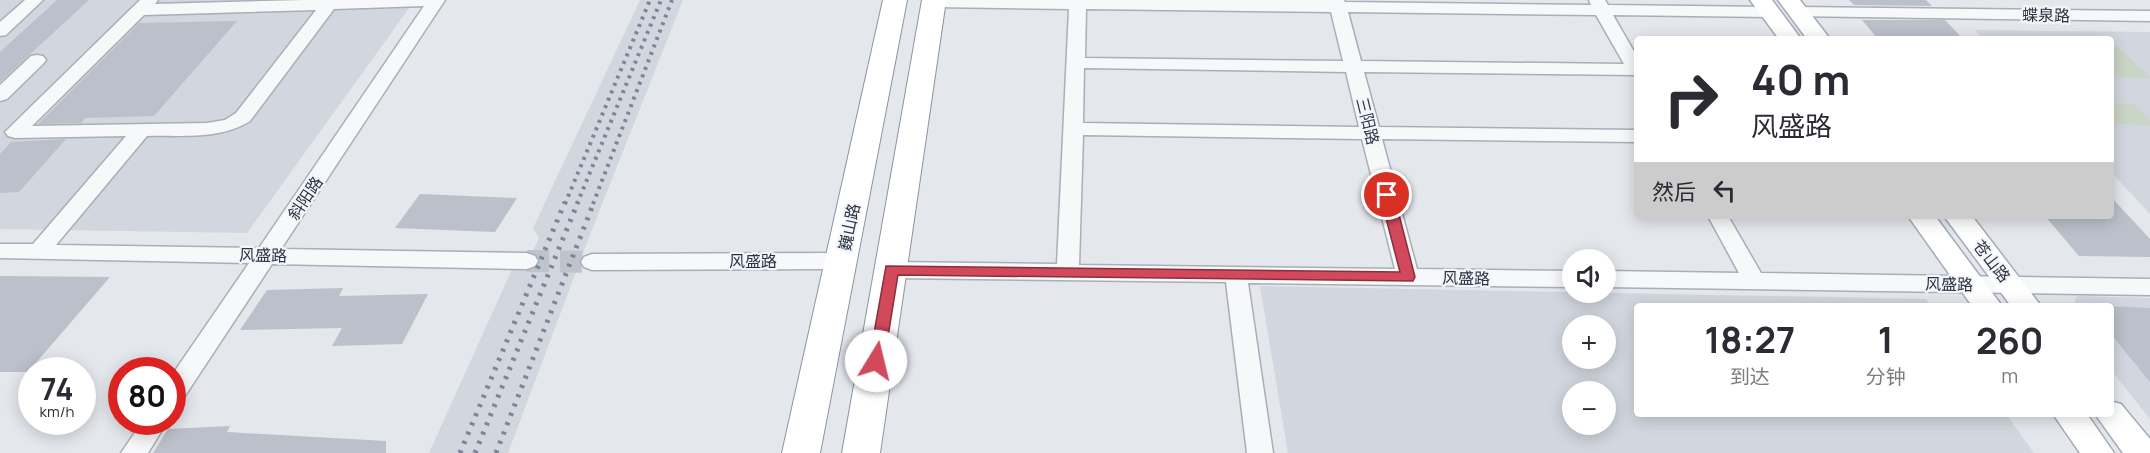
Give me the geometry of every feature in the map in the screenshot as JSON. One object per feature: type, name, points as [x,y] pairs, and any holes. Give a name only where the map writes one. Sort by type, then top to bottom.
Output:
[{"type":"highway","name":"巍山路","points":[[801,453],[895,0]]},
{"type":"highway","points":[[861,453],[934,1]]},
{"type":"highway","points":[[842,261],[891,270]]},
{"type":"main road","points":[[1765,6],[1788,36]]},
{"type":"main road","points":[[1794,6],[1817,36]]},
{"type":"main road","name":"苍山路","points":[[1923,219],[1980,295]]},
{"type":"main road","name":"苍山路","points":[[1959,219],[2019,295]]},
{"type":"main road","points":[[2071,417],[2098,453]]},
{"type":"main road","points":[[2114,417],[2143,450]]},
{"type":"street","points":[[0,31],[35,0]]},
{"type":"street","points":[[328,6],[243,117],[230,125],[207,129],[15,132],[145,5],[328,6],[437,1]]},
{"type":"street","name":"斜阳路","points":[[186,374],[437,1]]},
{"type":"street","points":[[934,1],[1765,6]]},
{"type":"street","points":[[1068,272],[1078,2]]},
{"type":"street","name":"三阳路","points":[[1337,4],[1408,277]]},
{"type":"street","points":[[1600,5],[1634,66]]},
{"type":"street","name":"蝶泉路","points":[[1794,6],[2150,16]]},
{"type":"street","points":[[0,95],[37,60]]},
{"type":"street","points":[[1076,63],[1634,70]]},
{"type":"street","points":[[1073,129],[1634,136]]},
{"type":"street","points":[[38,252],[142,130]]},
{"type":"street","points":[[1720,219],[1754,281]]},
{"type":"street","name":"风盛路","points":[[0,251],[527,261]]},
{"type":"street","name":"风盛路","points":[[592,262],[842,261]]},
{"type":"street","name":"风盛路","points":[[891,270],[1562,279]]},
{"type":"street","points":[[1236,274],[1260,453]]},
{"type":"street","name":"风盛路","points":[[1616,279],[1754,281],[1980,295],[2019,295],[2150,287]]},
{"type":"street","points":[[134,453],[146,435]]},
{"type":"shaded area","points":[[0,0],[415,0],[247,233],[0,229]]},
{"type":"shaded area","points":[[640,0],[683,0],[591,232],[508,453],[429,453],[513,267],[531,255],[539,238],[533,228]]},
{"type":"shaded area","points":[[1975,30],[2150,32],[2150,214],[2114,175],[2114,36],[1980,36]]},
{"type":"shaded area","points":[[1260,286],[1562,292],[1562,303],[1616,303],[1616,293],[1926,299],[1929,303],[1634,303],[1634,417],[2008,417],[2034,453],[1288,453]]},
{"type":"shaded area","points":[[2077,296],[2150,298],[2150,419],[2114,374],[2114,303],[2074,303]]},
{"type":"green space","points":[[2114,44],[2150,77],[2118,78],[2114,74]]},
{"type":"green space","points":[[2114,103],[2134,104],[2150,120],[2150,125],[2114,124]]},
{"type":"building","points":[[57,0],[89,0],[0,82],[0,52]]},
{"type":"building","points":[[1849,0],[1926,0],[1932,6],[1854,5]]},
{"type":"building","points":[[1862,20],[1945,20],[1960,36],[1875,36]]},
{"type":"building","points":[[237,21],[154,116],[85,118],[81,123],[38,124],[139,23]]},
{"type":"building","points":[[66,139],[19,192],[0,193],[0,154],[11,142]]},
{"type":"building","points":[[420,194],[517,198],[495,232],[395,228]]},
{"type":"building","points":[[2114,200],[2150,239],[2150,257],[2079,256],[2048,219],[2114,219]]},
{"type":"building","points":[[0,276],[110,277],[41,357],[18,357],[18,372],[0,372]]},
{"type":"building","points":[[343,288],[339,296],[428,294],[402,344],[332,346],[342,328],[240,330],[267,290]]},
{"type":"building","points":[[2114,306],[2150,308],[2150,382],[2114,338]]},
{"type":"building","points":[[230,426],[227,432],[386,441],[386,453],[153,453],[164,435],[186,435],[186,428]]},
{"type":"tunnel","points":[[527,261],[592,262]]},
{"type":"railway","points":[[565,204],[650,0]]},
{"type":"railway","points":[[577,204],[661,0]]},
{"type":"railway","points":[[593,204],[672,0]]},
{"type":"railway","points":[[460,453],[565,202]]},
{"type":"railway","points":[[475,453],[578,202]]},
{"type":"railway","points":[[496,453],[594,202]]},
{"type":"route","points":[[876,361],[891,270],[1408,277],[1387,195]]}]
